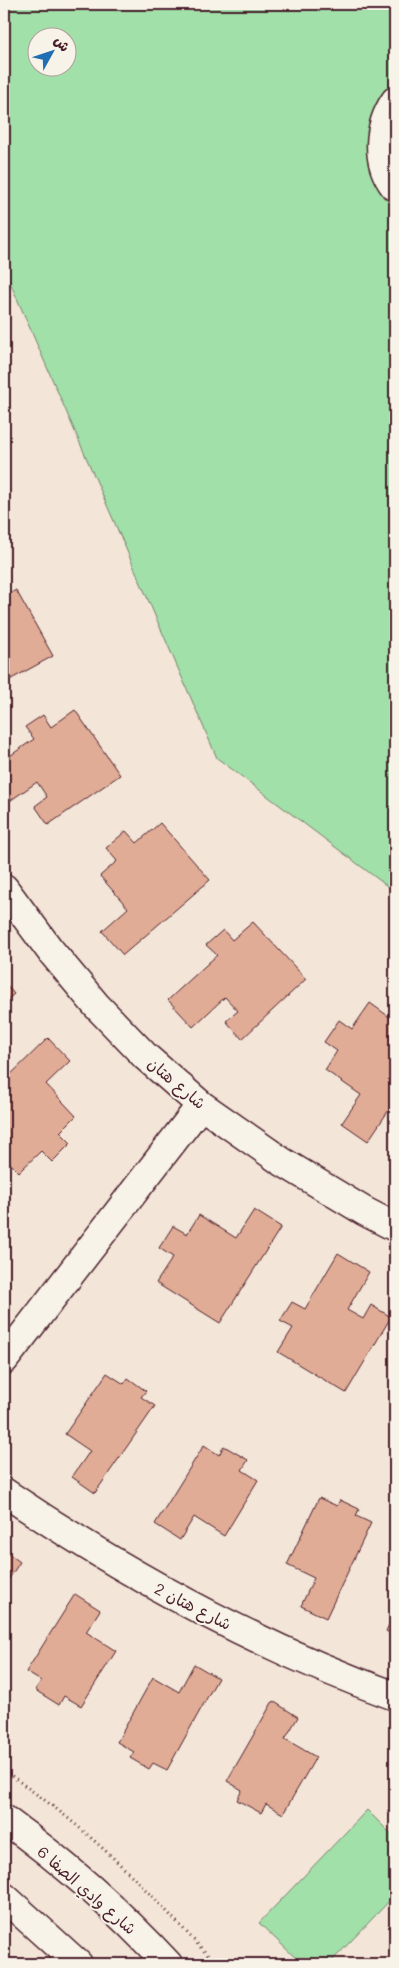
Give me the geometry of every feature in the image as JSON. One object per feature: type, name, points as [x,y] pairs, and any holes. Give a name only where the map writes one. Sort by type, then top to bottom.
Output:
[{"type":"street","points":[[395,100],[388,112],[380,136],[382,161],[395,187]]},
{"type":"street","name":"شارع هتان","points":[[4,888],[50,950],[96,1005],[146,1057],[201,1104],[281,1161],[364,1211],[395,1227]]},
{"type":"street","points":[[4,1360],[201,1104]]},
{"type":"street","name":"شارع هتان 2","points":[[4,1492],[75,1540],[167,1594],[263,1642],[361,1684],[395,1696]]},
{"type":"street","name":"شارع وادي الصفا 6","points":[[4,1819],[64,1867],[168,1964]]},
{"type":"street","points":[[4,1897],[78,1964]]},
{"type":"path","points":[[4,1770],[60,1812],[108,1854],[143,1887],[216,1964]]},
{"type":"path","points":[[4,1954],[19,1964]]},
{"type":"green space","points":[[4,4],[395,4],[395,892],[217,758],[9,280],[4,274]]},
{"type":"green space","points":[[367,1810],[395,1838],[395,1895],[329,1964],[302,1964],[259,1923]]},
{"type":"building","points":[[16,590],[53,656],[4,683],[4,597]]},
{"type":"building","points":[[75,710],[120,775],[48,825],[35,806],[47,797],[37,782],[4,805],[4,760],[34,739],[25,727],[43,715],[51,727]]},
{"type":"building","points":[[160,823],[210,880],[123,955],[102,931],[128,908],[100,876],[117,861],[106,848],[126,831],[137,843]]},
{"type":"building","points":[[253,922],[306,979],[242,1039],[226,1021],[238,1011],[225,997],[193,1027],[168,1000],[217,955],[206,945],[223,930],[232,940]]},
{"type":"building","points":[[4,982],[14,994],[4,1003]]},
{"type":"building","points":[[370,1003],[395,1021],[395,1101],[368,1141],[342,1123],[361,1095],[325,1070],[337,1051],[324,1042],[339,1020],[352,1029]]},
{"type":"building","points":[[48,1038],[70,1061],[46,1084],[76,1116],[60,1132],[71,1143],[52,1162],[41,1151],[19,1172],[4,1157],[4,1081]]},
{"type":"building","points":[[254,1210],[281,1227],[220,1323],[156,1283],[173,1257],[159,1248],[173,1226],[187,1234],[199,1215],[236,1238]]},
{"type":"building","points":[[338,1253],[369,1272],[347,1310],[363,1319],[371,1305],[391,1317],[346,1393],[278,1352],[293,1328],[280,1321],[292,1302],[305,1309]]},
{"type":"building","points":[[107,1373],[124,1384],[128,1378],[146,1391],[141,1397],[155,1406],[95,1493],[72,1477],[90,1451],[65,1434]]},
{"type":"building","points":[[204,1445],[219,1455],[224,1446],[248,1460],[242,1470],[258,1480],[224,1536],[194,1517],[180,1540],[155,1524]]},
{"type":"building","points":[[319,1498],[337,1506],[340,1500],[359,1509],[356,1516],[371,1523],[326,1618],[301,1606],[314,1578],[287,1565]]},
{"type":"building","points":[[4,1550],[20,1562],[4,1586]]},
{"type":"building","points":[[75,1594],[100,1610],[86,1632],[116,1651],[81,1706],[64,1696],[59,1705],[35,1690],[41,1681],[26,1672]]},
{"type":"building","points":[[395,1612],[395,1636],[386,1631]]},
{"type":"building","points":[[194,1664],[218,1678],[167,1770],[153,1763],[149,1769],[130,1758],[134,1752],[117,1742],[153,1677],[179,1692]]},
{"type":"building","points":[[273,1701],[298,1717],[285,1739],[316,1757],[283,1814],[266,1804],[261,1813],[237,1800],[242,1790],[227,1781]]}]
